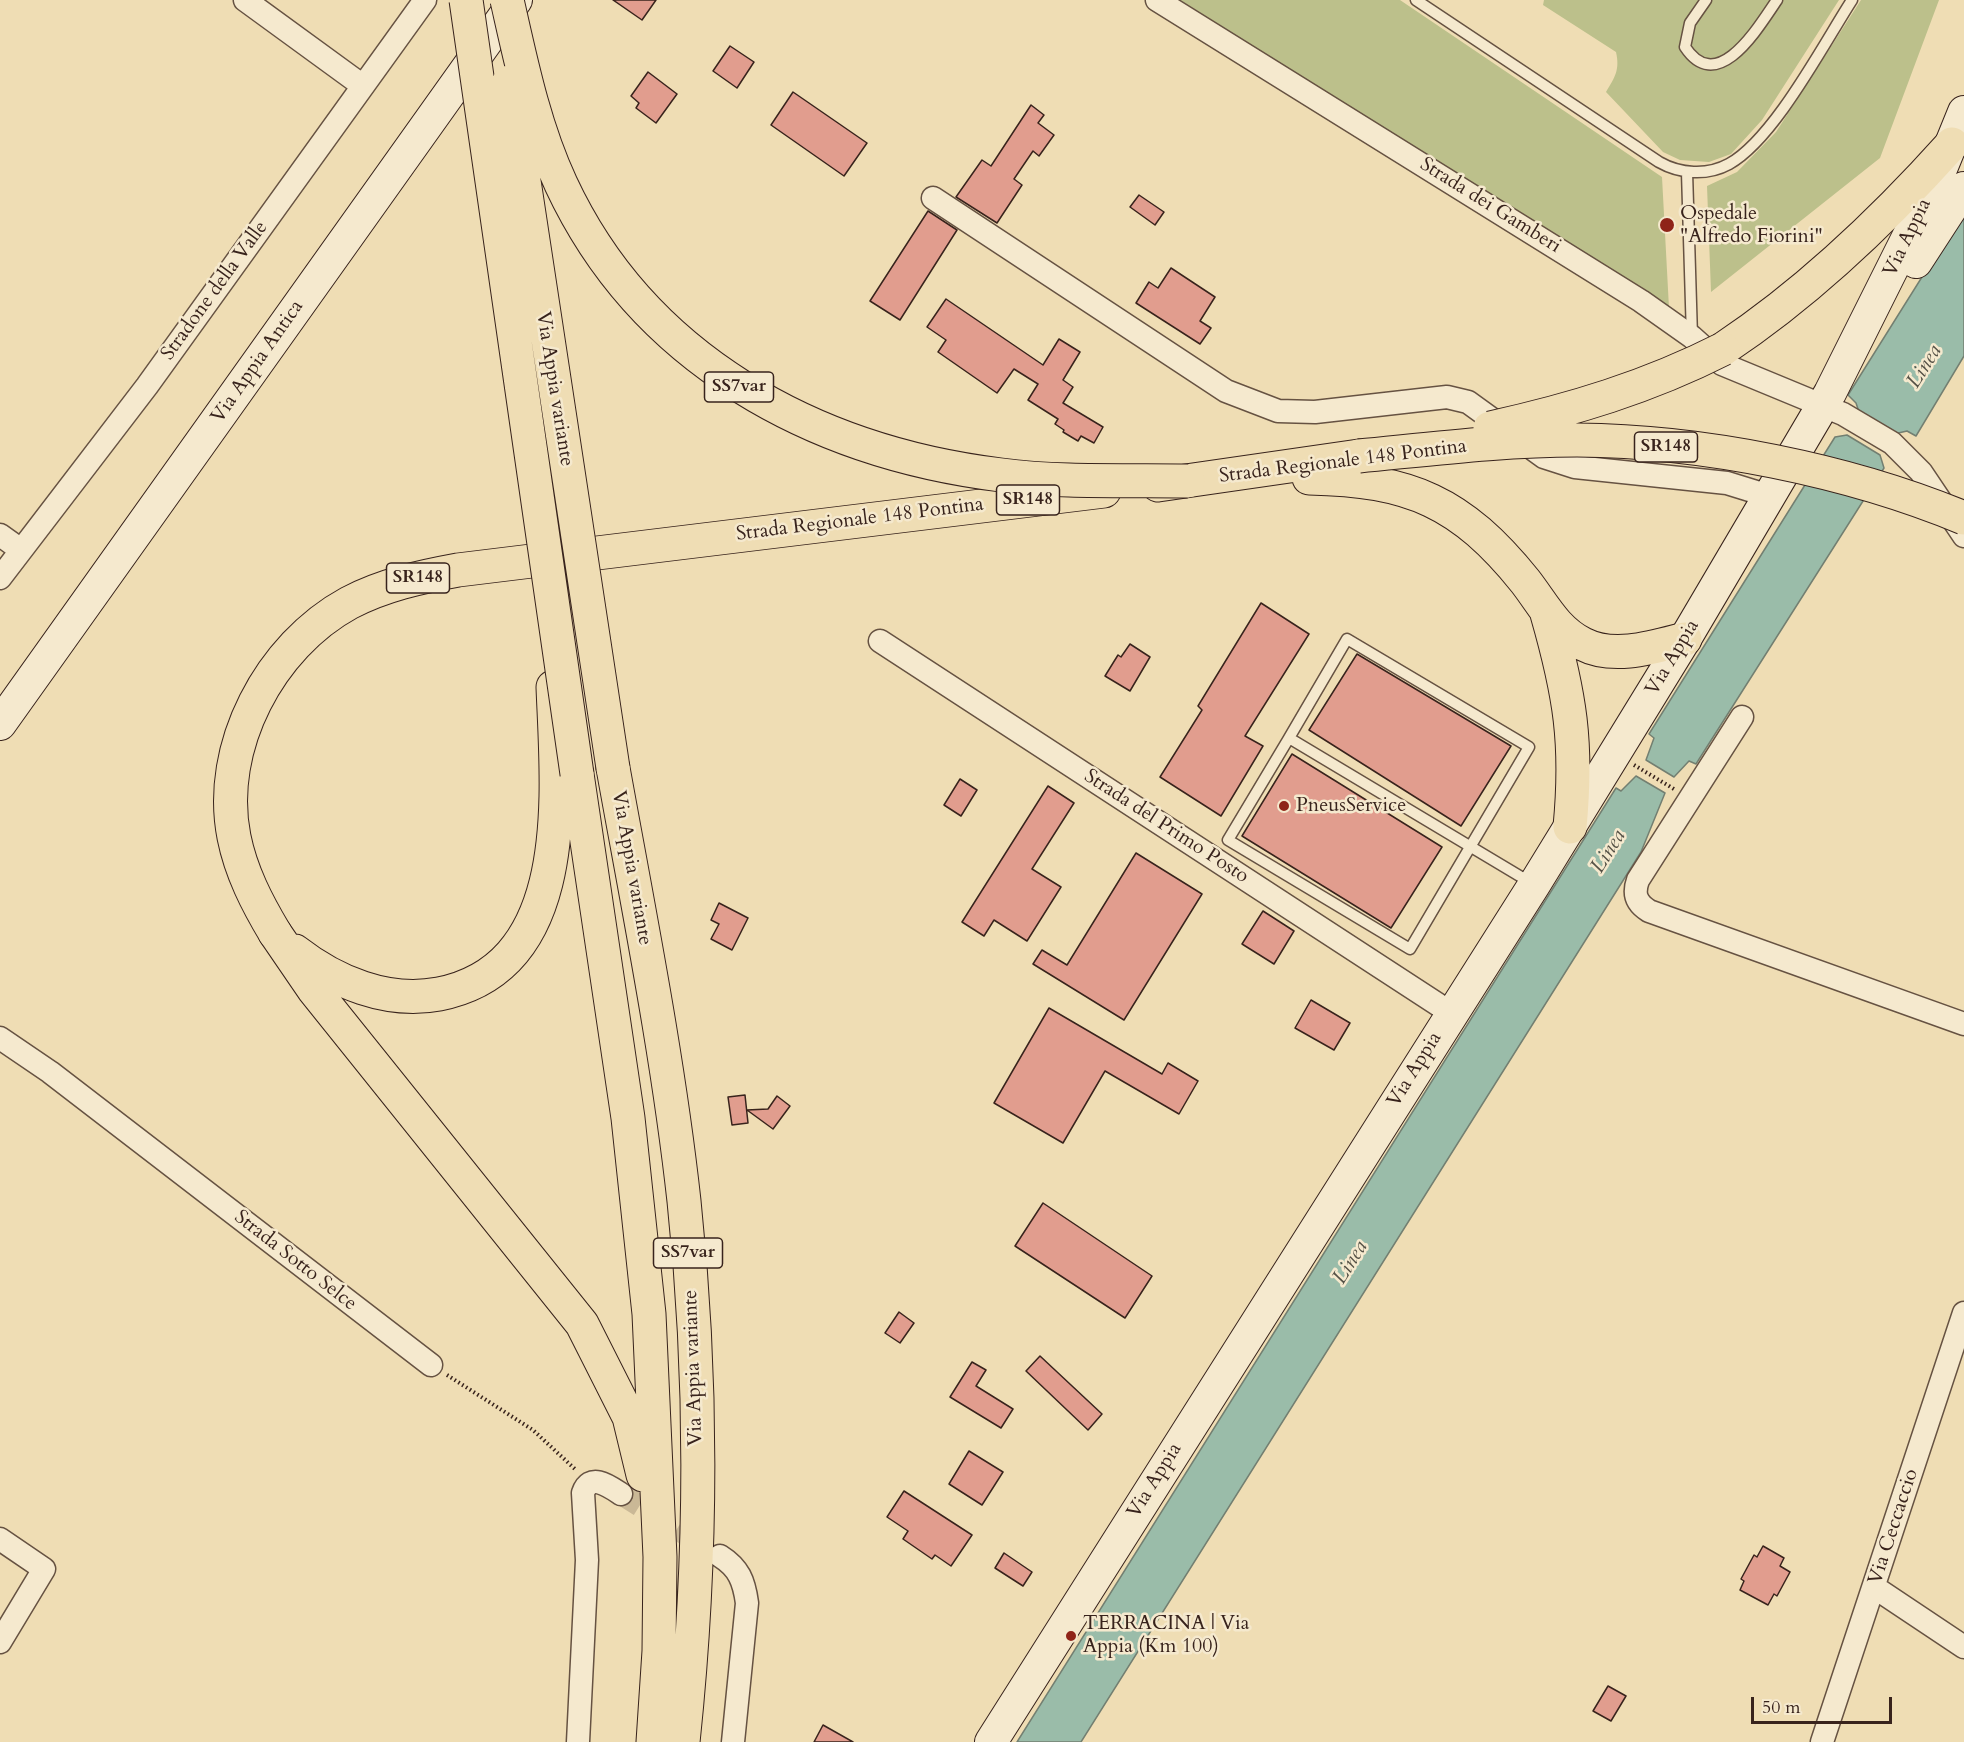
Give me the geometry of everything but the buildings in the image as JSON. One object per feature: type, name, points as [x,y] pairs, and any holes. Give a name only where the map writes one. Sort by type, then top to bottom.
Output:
[{"type":"main road","name":"Via Appia variante","points":[[466,0],[548,569],[566,777],[631,1139],[650,1314],[660,1557],[655,1729]]},
{"type":"main road","name":"Via Appia variante","points":[[497,0],[529,227],[613,768],[662,1040],[684,1201],[696,1388],[696,1514],[692,1630],[683,1742]]},
{"type":"main road","name":"SS7var","points":[[507,0],[524,74],[544,142],[577,215],[638,300],[672,335],[722,376],[766,403],[806,422],[847,438],[924,462],[1024,478],[1188,481]]},
{"type":"main road","name":"Via Appia Antica","points":[[0,724],[516,0]]},
{"type":"main road","name":"Via Appia","points":[[1832,404],[1952,144],[1964,112]]},
{"type":"main road","name":"SR148","points":[[1359,456],[1520,422],[1603,400],[1652,383],[1723,349],[1820,276],[1898,202],[1952,144]]},
{"type":"main road","name":"Via Appia","points":[[991,1742],[1534,885],[1685,639],[1769,496],[1832,404],[1964,188]]},
{"type":"main road","name":"Strada Regionale 148 Pontina","points":[[655,1729],[652,1548],[645,1484],[629,1417],[582,1324],[314,990],[275,933],[250,888],[234,839],[231,798],[235,764],[246,723],[265,683],[292,649],[325,619],[350,603],[383,589],[443,573],[869,518],[1188,481],[1359,456],[1533,441],[1643,444],[1790,466],[1877,489],[1964,518]]},
{"type":"main road","name":"SR148","points":[[1188,481],[1343,479],[1403,489],[1422,495],[1442,505],[1468,523],[1510,562],[1547,614],[1583,644],[1608,651],[1653,647],[1685,639]]},
{"type":"main road","name":"SR148","points":[[1547,614],[1568,690],[1573,732],[1570,827]]},
{"type":"main road","points":[[275,933],[325,971],[376,992],[405,996],[432,995],[457,989],[482,978],[509,958],[526,933],[539,907],[550,863],[566,777]]},
{"type":"street","points":[[245,0],[363,86]]},
{"type":"street","name":"Stradone della Valle","points":[[0,578],[147,386],[425,0]]},
{"type":"street","name":"Strada dei Gamberi","points":[[1157,0],[1641,301],[1692,337],[1716,361],[1729,368],[1832,404]]},
{"type":"street","points":[[933,198],[1226,391],[1278,411],[1315,412],[1447,397],[1468,402],[1544,457],[1575,467],[1727,483],[1769,496]]},
{"type":"street","points":[[1832,404],[1902,450],[1921,472],[1964,536]]},
{"type":"street","points":[[0,535],[21,550]]},
{"type":"street","name":"Strada del Primo Posto","points":[[880,641],[1451,1013]]},
{"type":"street","points":[[1742,717],[1638,880],[1635,893],[1640,904],[1649,911],[1964,1024]]},
{"type":"street","name":"Strada Sotto Selce","points":[[0,1038],[50,1072],[431,1365]]},
{"type":"street","name":"Via Ceccaccio","points":[[1822,1742],[1964,1313]]},
{"type":"street","points":[[578,1742],[587,1560],[583,1493],[588,1484],[600,1482],[621,1494]]},
{"type":"street","points":[[0,1539],[44,1569],[0,1642]]},
{"type":"street","points":[[720,1556],[740,1574],[744,1582],[747,1603],[733,1742]]},
{"type":"street","points":[[1874,1587],[1964,1647]]},
{"type":"lane","points":[[1416,0],[1659,162],[1676,171],[1687,172],[1722,167],[1736,159],[1754,143],[1791,95],[1852,0]]},
{"type":"lane","points":[[1706,0],[1690,23],[1685,46],[1696,60],[1714,64],[1725,61],[1741,48],[1777,0]]},
{"type":"lane","points":[[1687,172],[1692,337]]},
{"type":"lane","points":[[1347,639],[1529,747],[1471,846],[1410,949],[1228,840],[1347,639]]},
{"type":"lane","points":[[1289,738],[1534,885]]},
{"type":"path","points":[[1639,767],[1671,787]]},
{"type":"path","points":[[431,1365],[533,1430],[554,1447],[588,1484]]},
{"type":"green space","points":[[1180,0],[1400,0],[1662,177],[1669,308]]},
{"type":"green space","points":[[1544,0],[1839,0],[1762,120],[1731,154],[1709,162],[1680,160],[1663,152],[1606,92],[1616,73],[1616,52],[1543,5]]},
{"type":"green space","points":[[1861,0],[1939,0],[1880,158],[1711,292],[1707,186],[1737,172],[1776,132]]},
{"type":"water","name":"Linea","points":[[1964,210],[1964,356],[1916,436],[1907,431],[1894,434],[1860,415],[1856,403],[1848,395]]},
{"type":"water","points":[[1847,435],[1880,455],[1884,468],[1696,764],[1689,761],[1674,777],[1646,760],[1654,738],[1649,734],[1835,437]]},
{"type":"water","name":"Linea","points":[[1636,776],[1665,793],[1641,852],[1081,1742],[1017,1742],[1616,788],[1621,791]]},
{"type":"tunnel","points":[[621,1494],[706,1547]]},
{"type":"place","name":"Ospedale \"Alfredo Fiorini\"","points":[[1667,225]]},
{"type":"place","name":"PneusService","points":[[1284,806]]},
{"type":"place","name":"TERRACINA | Via Appia (Km 100)","points":[[1071,1636]]}]
